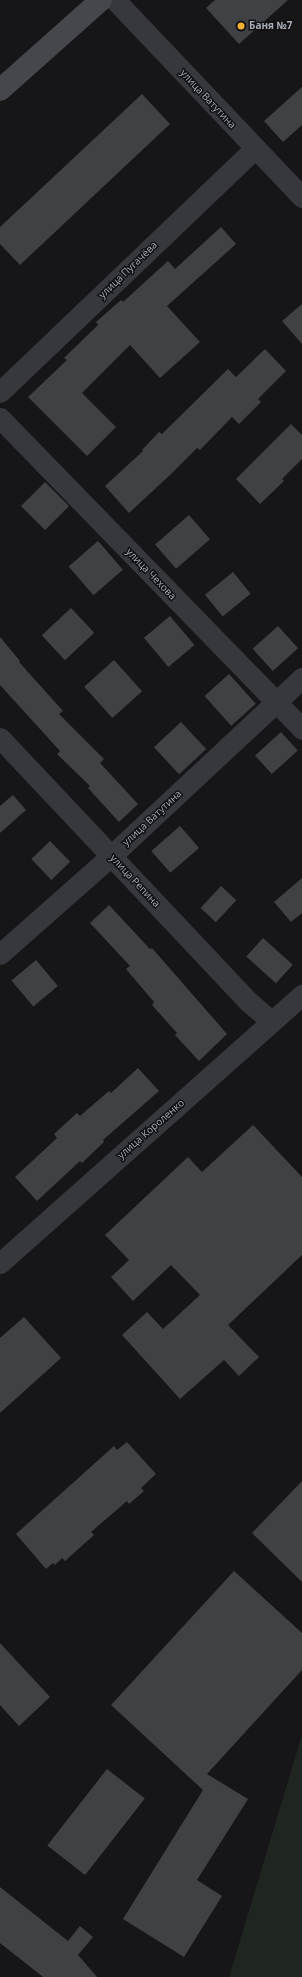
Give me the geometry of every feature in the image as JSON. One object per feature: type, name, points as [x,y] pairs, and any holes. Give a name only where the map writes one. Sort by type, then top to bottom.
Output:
[{"type":"main road","points":[[0,90],[101,0]]},
{"type":"street","name":"улица Ватутина","points":[[115,0],[302,196]]},
{"type":"street","name":"улица Пугачёва","points":[[0,392],[255,148]]},
{"type":"street","name":"улица Чехова","points":[[0,418],[302,729]]},
{"type":"street","name":"улица Ватутина","points":[[0,954],[112,855],[302,678]]},
{"type":"street","name":"улица Репина","points":[[0,738],[249,1002],[272,1022]]},
{"type":"street","name":"улица Короленко","points":[[0,1263],[302,995]]},
{"type":"shaded area","points":[[302,1735],[302,1977],[229,1977]]},
{"type":"building","name":"Баня №7","points":[[215,0],[288,0],[239,44],[206,8]]},
{"type":"building","points":[[302,87],[302,125],[283,142],[264,121]]},
{"type":"building","points":[[142,94],[170,124],[20,265],[0,244],[0,227]]},
{"type":"building","points":[[221,227],[236,244],[167,306],[200,342],[160,378],[130,345],[82,393],[116,427],[87,456],[28,397],[67,360],[64,358],[98,325],[96,322],[121,300],[123,302],[168,261],[175,269]]},
{"type":"building","points":[[302,304],[302,344],[282,321]]},
{"type":"building","points":[[265,349],[286,371],[258,399],[261,402],[239,424],[232,417],[200,450],[197,448],[129,513],[105,486],[143,451],[142,450],[159,432],[162,434],[228,369],[236,377]]},
{"type":"building","points":[[291,424],[302,435],[302,459],[282,479],[284,481],[260,504],[236,479]]},
{"type":"building","points":[[45,482],[69,506],[45,530],[21,506]]},
{"type":"building","points":[[189,515],[210,539],[176,569],[155,545]]},
{"type":"building","points":[[98,541],[123,570],[93,595],[69,567]]},
{"type":"building","points":[[233,572],[251,594],[223,616],[205,595]]},
{"type":"building","points":[[71,608],[94,633],[65,660],[42,635]]},
{"type":"building","points":[[170,616],[194,645],[168,667],[144,638]]},
{"type":"building","points":[[278,626],[298,648],[273,671],[253,649]]},
{"type":"building","points":[[0,637],[20,661],[19,662],[63,711],[59,714],[104,759],[100,763],[138,804],[119,822],[88,788],[90,786],[57,754],[60,751],[0,685]]},
{"type":"building","points":[[114,660],[142,691],[112,718],[84,687]]},
{"type":"building","points":[[229,674],[256,704],[231,726],[204,696]]},
{"type":"building","points":[[181,722],[206,749],[179,774],[154,747]]},
{"type":"building","points":[[281,732],[298,751],[272,774],[255,755]]},
{"type":"building","points":[[13,795],[26,810],[0,833],[0,806]]},
{"type":"building","points":[[180,826],[199,848],[170,873],[151,851]]},
{"type":"building","points":[[50,841],[70,862],[51,880],[31,859]]},
{"type":"building","points":[[302,878],[302,913],[291,922],[274,902]]},
{"type":"building","points":[[221,886],[236,900],[216,922],[201,908]]},
{"type":"building","points":[[109,905],[150,949],[152,948],[227,1034],[199,1061],[175,1035],[177,1033],[152,1005],[154,1002],[126,969],[130,966],[90,923]]},
{"type":"building","points":[[263,938],[293,965],[276,983],[246,957]]},
{"type":"building","points":[[36,960],[58,986],[33,1007],[11,981]]},
{"type":"building","points":[[138,1068],[159,1091],[103,1140],[104,1142],[82,1163],[80,1161],[37,1201],[15,1177],[57,1138],[54,1134],[77,1113],[80,1116],[109,1091],[111,1093]]},
{"type":"building","points":[[253,1125],[302,1177],[302,1255],[228,1325],[259,1357],[239,1376],[224,1360],[180,1399],[122,1335],[147,1312],[163,1329],[200,1295],[171,1265],[133,1301],[111,1277],[129,1260],[105,1235],[188,1157],[202,1172]]},
{"type":"building","points":[[24,1317],[61,1358],[0,1413],[0,1338]]},
{"type":"building","points":[[127,1442],[156,1474],[141,1488],[144,1491],[129,1504],[127,1501],[91,1532],[94,1535],[65,1561],[62,1558],[55,1565],[53,1563],[46,1569],[16,1534],[114,1446],[117,1450]]},
{"type":"building","points":[[302,1481],[302,1582],[252,1533]]},
{"type":"building","points":[[234,1571],[302,1633],[302,1670],[207,1774],[248,1799],[197,1880],[222,1896],[184,1957],[123,1919],[203,1790],[111,1705]]},
{"type":"building","points":[[0,1643],[50,1697],[19,1726],[0,1705]]},
{"type":"building","points":[[107,1769],[145,1799],[85,1875],[47,1845]]},
{"type":"building","points":[[0,1887],[68,1941],[80,1926],[93,1937],[78,1955],[97,1977],[43,1977],[0,1943]]},
{"type":"place","name":"Баня №7","points":[[241,26]]}]
